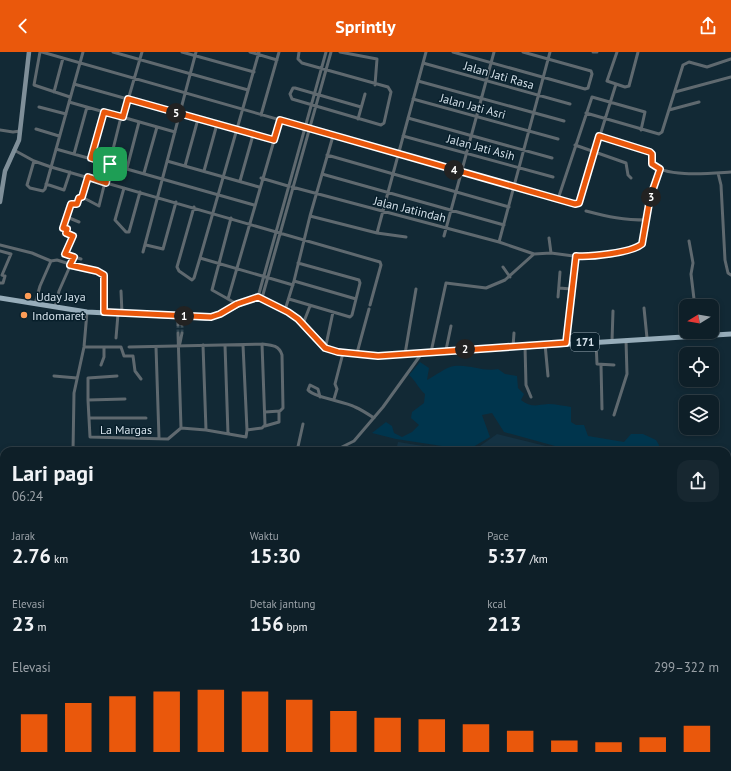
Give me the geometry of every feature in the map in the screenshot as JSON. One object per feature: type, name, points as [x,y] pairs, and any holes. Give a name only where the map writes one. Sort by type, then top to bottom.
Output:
[{"type":"main road","points":[[0,298],[87,312],[211,317],[234,305],[260,297],[285,310],[303,324],[325,348]]},
{"type":"main road","name":"171","points":[[719,334],[731,334]]},
{"type":"main road","name":"171","points":[[325,348],[343,353],[378,356],[446,350],[612,341],[679,335]]},
{"type":"street","points":[[0,202],[5,171],[16,151],[20,131],[29,52]]},
{"type":"street","points":[[70,97],[34,85],[41,52],[56,54],[63,58],[242,110],[575,204],[579,203],[616,84]]},
{"type":"street","points":[[34,161],[27,182],[28,187],[43,191],[83,52]]},
{"type":"street","points":[[113,52],[248,90]]},
{"type":"street","points":[[82,197],[99,206],[106,183],[120,121],[123,117],[142,52]]},
{"type":"street","points":[[182,52],[196,54],[254,72]]},
{"type":"street","points":[[250,52],[258,53],[276,60]]},
{"type":"street","points":[[261,115],[279,52]]},
{"type":"street","points":[[299,52],[299,61],[324,70],[388,87],[391,90],[384,122],[381,125],[292,99],[290,94],[294,88],[318,93],[361,107]]},
{"type":"street","points":[[324,70],[326,52]]},
{"type":"street","points":[[260,297],[268,278],[324,70],[331,52]]},
{"type":"street","points":[[340,52],[378,59],[375,84]]},
{"type":"street","points":[[377,233],[426,52]]},
{"type":"street","points":[[453,52],[587,89],[592,74],[591,71],[524,52]]},
{"type":"street","points":[[444,236],[494,52]]},
{"type":"street","points":[[499,242],[550,52]]},
{"type":"street","points":[[617,52],[607,80],[609,83],[628,87],[638,52]]},
{"type":"street","points":[[194,208],[177,264],[177,270],[190,280],[193,280],[200,258],[222,176],[254,72],[258,53]]},
{"type":"street","points":[[143,252],[196,54]]},
{"type":"street","points":[[54,92],[63,58]]},
{"type":"street","points":[[586,113],[657,135],[660,133],[669,110],[685,63],[689,62],[707,67],[731,59]]},
{"type":"street","name":"Jalan Jati Rasa","points":[[423,63],[570,104]]},
{"type":"street","points":[[675,92],[731,77]]},
{"type":"street","points":[[418,81],[564,121]]},
{"type":"street","points":[[74,84],[274,140]]},
{"type":"street","points":[[358,119],[365,94]]},
{"type":"street","points":[[558,199],[592,97],[611,100],[645,112],[646,114],[642,130]]},
{"type":"street","name":"Jalan Jati Asri","points":[[413,99],[558,139]]},
{"type":"street","points":[[69,102],[174,132]]},
{"type":"street","points":[[669,110],[699,102]]},
{"type":"street","points":[[39,107],[66,114]]},
{"type":"street","points":[[74,154],[86,107]]},
{"type":"street","points":[[91,158],[104,112]]},
{"type":"street","points":[[408,118],[552,158]]},
{"type":"street","points":[[185,166],[198,119]]},
{"type":"street","points":[[228,299],[261,178],[280,120]]},
{"type":"street","points":[[126,168],[139,122]]},
{"type":"street","points":[[204,171],[217,124]]},
{"type":"street","points":[[144,173],[158,127]]},
{"type":"street","points":[[260,297],[264,276],[292,171],[308,128]]},
{"type":"street","points":[[36,129],[59,136]]},
{"type":"street","points":[[0,130],[9,132],[20,131]]},
{"type":"street","points":[[240,181],[253,134]]},
{"type":"street","points":[[285,310],[293,286],[310,216],[333,136]]},
{"type":"street","name":"Jalan Jati Asih","points":[[403,136],[553,177]]},
{"type":"street","points":[[599,136],[650,152],[652,154],[652,164],[660,169],[689,173],[731,172]]},
{"type":"street","points":[[575,145],[626,163],[628,175],[631,178]]},
{"type":"street","points":[[56,149],[254,205]]},
{"type":"street","points":[[16,151],[34,161],[51,167],[276,230],[280,233],[380,262],[381,265],[370,305]]},
{"type":"street","points":[[327,155],[509,207]]},
{"type":"street","points":[[167,161],[259,187]]},
{"type":"street","points":[[431,352],[446,283],[486,288],[496,285],[510,277],[534,254],[551,253],[576,256],[604,254],[639,246],[643,242],[650,198],[660,169]]},
{"type":"street","points":[[292,171],[297,172]]},
{"type":"street","points":[[46,184],[64,190],[70,172]]},
{"type":"street","points":[[718,173],[721,185],[725,260],[728,273],[731,275]]},
{"type":"street","points":[[322,174],[504,225]]},
{"type":"street","points":[[81,259],[65,254],[73,236],[66,233],[67,229],[63,228],[71,204],[77,204],[79,198],[82,197],[88,177]]},
{"type":"street","points":[[261,178],[288,186]]},
{"type":"street","name":"Jalan Jatiindah","points":[[292,187],[499,242],[534,254]]},
{"type":"street","points":[[124,188],[115,220],[126,232],[129,232],[140,192]]},
{"type":"street","points":[[146,245],[163,249],[176,202]]},
{"type":"street","points":[[586,211],[607,218],[647,220]]},
{"type":"street","points":[[310,216],[377,233],[406,237]]},
{"type":"street","points":[[67,217],[78,222]]},
{"type":"street","points":[[231,218],[212,290],[228,299],[234,305]]},
{"type":"street","points":[[549,238],[551,253]]},
{"type":"street","points":[[689,241],[693,263],[691,274],[694,299]]},
{"type":"street","points":[[0,245],[32,253],[51,261],[57,260],[70,265],[97,271],[104,275],[104,312]]},
{"type":"street","points":[[0,251],[11,254],[2,275],[5,276],[3,283],[0,283]]},
{"type":"street","points":[[566,343],[576,256]]},
{"type":"street","points":[[55,307],[59,291],[74,257]]},
{"type":"street","points":[[200,258],[264,276],[293,286]]},
{"type":"street","points":[[35,304],[40,286],[51,261]]},
{"type":"street","points":[[289,299],[351,316],[360,283],[359,280],[298,263]]},
{"type":"street","points":[[503,267],[510,277]]},
{"type":"street","points":[[558,297],[560,272]]},
{"type":"street","points":[[294,281],[356,299]]},
{"type":"street","points":[[559,288],[571,290]]},
{"type":"street","points":[[405,354],[416,289]]},
{"type":"street","points":[[116,338],[122,291]]},
{"type":"street","points":[[303,324],[310,306]]},
{"type":"street","points":[[644,308],[646,338]]},
{"type":"street","points":[[357,353],[369,309]]},
{"type":"street","points":[[612,341],[613,311]]},
{"type":"street","points":[[73,447],[74,397],[84,347],[87,312]]},
{"type":"street","points":[[325,348],[333,312]]},
{"type":"street","points":[[180,316],[180,325]]},
{"type":"street","points":[[446,350],[451,326]]},
{"type":"street","points":[[180,333],[181,428]]},
{"type":"street","points":[[513,347],[514,333]]},
{"type":"street","points":[[614,415],[627,374],[626,340]]},
{"type":"street","points":[[596,342],[596,363],[614,366]]},
{"type":"street","points":[[128,347],[156,347],[180,344],[262,344],[274,346],[279,349],[282,355],[283,408],[279,411],[265,412]]},
{"type":"street","points":[[262,344],[265,426]]},
{"type":"street","points":[[545,344],[548,376]]},
{"type":"street","points":[[203,345],[206,430]]},
{"type":"street","points":[[225,345],[228,434]]},
{"type":"street","points":[[159,438],[168,439],[181,428],[206,430],[246,437],[244,345]]},
{"type":"street","points":[[525,346],[526,384],[531,397]]},
{"type":"street","points":[[84,347],[121,347],[124,356],[133,356],[135,371],[141,379]]},
{"type":"street","points":[[101,365],[104,357],[104,347]]},
{"type":"street","name":"La Margas","points":[[117,376],[88,378],[89,435],[92,438],[159,438],[156,347]]},
{"type":"street","points":[[334,398],[337,389],[335,384],[343,353]]},
{"type":"street","points":[[344,447],[351,444],[374,418],[423,353]]},
{"type":"street","points":[[601,365],[602,409]]},
{"type":"street","points":[[54,376],[77,378]]},
{"type":"street","points":[[320,397],[318,389],[310,385],[309,392],[320,397],[334,398],[354,406],[374,418]]},
{"type":"street","points":[[88,400],[125,399]]},
{"type":"street","points":[[247,430],[279,422],[279,411]]},
{"type":"street","points":[[88,418],[146,418]]},
{"type":"street","points":[[298,447],[303,424]]},
{"type":"shaded area","points":[[420,362],[429,368],[427,380],[454,366],[466,366],[487,370],[498,369],[505,374],[517,376],[518,388],[524,394],[521,400],[525,403],[534,405],[551,404],[571,407],[571,422],[576,425],[584,425],[588,436],[624,442],[631,434],[643,434],[656,440],[659,447],[558,447],[504,432],[492,413],[482,415],[490,437],[473,447],[448,447],[396,439],[372,433],[386,422],[392,426],[394,433],[402,437],[412,432],[419,425],[411,418],[412,412],[424,403],[425,394],[409,375]]},
{"type":"shaded area","points":[[497,434],[550,447],[479,447]]},
{"type":"shaded area","points":[[398,442],[430,447],[397,447]]},
{"type":"tunnel","points":[[178,325],[178,333]]},
{"type":"tunnel","points":[[182,325],[182,333]]},
{"type":"place","name":"Uday Jaya","points":[[28,296]]},
{"type":"place","name":"Indomaret","points":[[24,315]]},
{"type":"route","points":[[128,99],[274,140],[280,120],[398,155],[575,204],[579,203],[599,136],[650,152],[652,154],[652,164],[660,169],[650,198],[642,244],[634,248],[614,252],[576,256],[569,300],[566,343],[378,356],[343,353],[325,348],[298,319],[288,312],[258,297],[237,304],[216,316],[206,318],[104,312],[104,275],[97,271],[70,265],[74,257],[65,254],[73,236],[66,233],[67,229],[63,228],[66,223],[71,204],[77,204],[79,198],[82,197],[88,177],[106,183],[110,164],[91,158],[104,112],[123,117],[128,99]]}]
